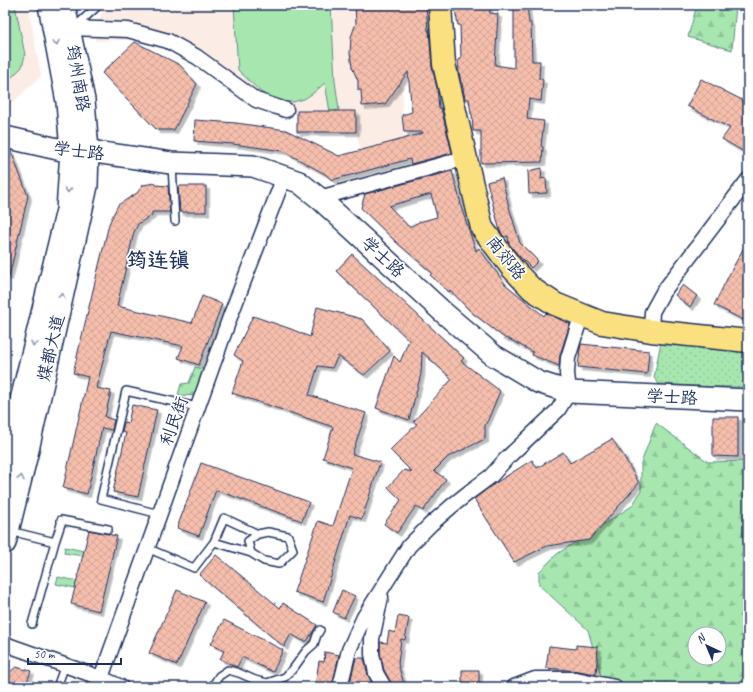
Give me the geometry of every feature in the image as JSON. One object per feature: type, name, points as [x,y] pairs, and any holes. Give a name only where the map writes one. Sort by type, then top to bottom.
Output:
[{"type":"main road","name":"筠州南路","points":[[49,5],[67,102],[80,151]]},
{"type":"main road","name":"筠州南路","points":[[64,5],[84,100],[80,151]]},
{"type":"main road","name":"南郊路","points":[[440,5],[444,64],[482,228],[512,268],[532,290],[556,304],[602,323],[651,332],[748,341]]},
{"type":"main road","name":"学士路","points":[[5,137],[62,150],[171,163],[253,166],[299,182],[319,198],[444,313],[493,355],[538,382],[569,392],[748,400]]},
{"type":"main road","name":"煤都大道","points":[[5,466],[8,444],[67,210],[80,151]]},
{"type":"main road","name":"煤都大道","points":[[6,536],[28,450],[87,186],[80,151]]},
{"type":"street","points":[[69,28],[128,30],[168,40],[197,57],[256,100],[286,110]]},
{"type":"street","points":[[319,198],[466,158]]},
{"type":"street","name":"利民街","points":[[101,678],[230,318],[284,177]]},
{"type":"street","points":[[651,332],[652,312],[663,292],[748,180]]},
{"type":"street","points":[[340,687],[349,650],[364,617],[409,546],[453,505],[491,476],[506,459],[556,412],[569,392],[567,373],[568,358],[582,315]]},
{"type":"street","points":[[383,587],[372,639],[372,654],[376,673],[384,687]]},
{"type":"street","points":[[5,644],[101,678],[121,687]]},
{"type":"street","points":[[514,687],[535,680],[549,679],[576,679],[615,687]]},
{"type":"lane","points":[[69,28],[79,23],[99,5]]},
{"type":"lane","points":[[171,163],[175,221]]},
{"type":"lane","points":[[159,514],[100,499],[126,391],[198,407]]},
{"type":"lane","points":[[147,548],[194,568],[214,542],[224,518],[258,534]]},
{"type":"lane","points":[[32,624],[61,520],[108,529]]},
{"type":"lane","points":[[214,542],[251,552],[264,561],[279,564],[293,550],[288,536],[268,532],[258,534],[248,541],[251,552]]},
{"type":"lane","points":[[6,536],[55,542]]},
{"type":"lane","points":[[212,687],[219,676],[228,670],[255,680],[262,685],[284,677],[306,651],[314,644],[320,630]]},
{"type":"lane","points":[[57,687],[65,665]]},
{"type":"shaded area","points":[[5,5],[28,5],[41,76],[10,105],[5,112]]},
{"type":"shaded area","points":[[103,5],[121,5],[131,7],[132,5],[402,5],[402,115],[405,139],[361,150],[356,132],[297,111],[274,113],[183,55],[146,39],[95,41]]},
{"type":"green space","points":[[5,5],[15,5],[25,55],[22,67],[5,82]]},
{"type":"green space","points":[[234,5],[331,5],[335,81],[339,110],[330,112],[325,83],[304,99],[293,102],[278,101],[262,93],[238,70]]},
{"type":"green space","points":[[697,5],[736,5],[732,50],[688,37]]},
{"type":"green space","points":[[662,336],[748,351],[748,387],[659,384],[654,378]]},
{"type":"green space","points":[[195,367],[206,370],[197,396],[178,395],[181,384],[189,383]]},
{"type":"green space","points":[[656,423],[708,462],[748,461],[748,687],[604,687],[588,630],[539,585],[539,572],[557,554],[632,506],[641,491],[641,463]]},
{"type":"green space","points":[[65,547],[84,551],[83,556],[64,553]]},
{"type":"green space","points":[[58,577],[77,581],[75,588],[56,584]]},
{"type":"building","points":[[355,5],[426,5],[432,67],[437,88],[439,108],[441,108],[452,153],[411,164],[410,159],[332,180],[325,174],[283,151],[233,144],[194,141],[195,120],[236,123],[286,130],[339,156],[423,133],[404,132],[402,115],[412,112],[408,72],[385,104],[362,106],[361,90],[358,90],[358,81],[352,67],[350,53],[351,37],[356,23]]},
{"type":"building","points":[[454,5],[488,5],[490,13],[498,14],[495,65],[514,68],[514,5],[527,5],[529,23],[531,23],[532,61],[540,61],[539,79],[543,80],[541,101],[529,99],[527,119],[544,121],[541,146],[543,147],[542,162],[481,163],[481,131],[473,131],[469,99],[465,99],[459,72],[458,60],[461,59],[460,25],[458,25]]},
{"type":"building","points":[[135,42],[180,65],[197,84],[174,130],[157,130],[102,73]]},
{"type":"building","points":[[701,79],[748,103],[748,146],[744,152],[722,139],[730,128],[687,106]]},
{"type":"building","points":[[297,111],[356,111],[356,132],[297,132]]},
{"type":"building","points":[[5,149],[11,151],[28,196],[9,277],[5,276]]},
{"type":"building","points":[[542,168],[541,179],[546,178],[547,193],[529,194],[528,171]]},
{"type":"building","points":[[452,171],[460,204],[476,251],[479,248],[505,284],[544,316],[546,313],[570,324],[560,355],[559,366],[532,355],[533,352],[507,338],[506,339],[470,311],[450,290],[449,292],[430,275],[432,273],[396,242],[361,208],[365,194]],"holes":[[[431,194],[437,217],[419,222],[409,227],[389,206]]]},
{"type":"building","points":[[502,178],[520,243],[538,261],[531,268],[509,244],[508,236],[504,237],[500,231],[487,182]]},
{"type":"building","points":[[155,183],[156,185],[168,186],[170,212],[152,212],[152,215],[138,224],[134,232],[117,306],[192,323],[202,296],[222,304],[199,365],[178,358],[183,346],[111,331],[96,388],[111,391],[105,417],[114,420],[112,430],[102,428],[87,494],[63,488],[88,377],[73,373],[109,224],[118,205],[137,193],[143,185]]},
{"type":"building","points":[[178,186],[206,186],[206,212],[180,212]]},
{"type":"building","points":[[748,240],[748,310],[743,320],[714,305]]},
{"type":"building","points":[[352,254],[464,358],[461,361],[500,391],[485,425],[485,439],[448,457],[434,471],[446,479],[423,511],[416,506],[397,533],[384,524],[401,500],[388,487],[404,470],[412,472],[390,450],[417,424],[413,422],[452,379],[422,352],[421,374],[409,420],[376,408],[394,356],[400,362],[409,340],[336,271]]},
{"type":"building","points":[[683,285],[697,296],[690,307],[675,295]]},
{"type":"building","points":[[317,307],[362,319],[390,351],[364,375],[338,356],[332,368],[318,366],[309,395],[366,413],[352,454],[380,462],[362,519],[350,515],[323,602],[294,592],[318,521],[333,526],[352,468],[323,458],[333,427],[232,393],[243,361],[234,355],[253,316],[310,337]]},
{"type":"building","points":[[581,344],[649,351],[647,374],[578,367]]},
{"type":"building","points":[[132,405],[157,410],[138,497],[113,492],[126,433],[122,432],[124,422],[128,423]]},
{"type":"building","points":[[713,417],[738,417],[738,457],[713,456]]},
{"type":"building","points":[[612,439],[639,483],[589,540],[547,546],[514,562],[474,499],[494,484],[532,460],[537,468],[563,452],[570,463]]},
{"type":"building","points":[[201,463],[309,502],[302,521],[216,490],[199,536],[177,528]]},
{"type":"building","points":[[89,530],[117,536],[99,611],[71,604]]},
{"type":"building","points":[[216,555],[280,608],[283,603],[317,625],[307,641],[303,641],[291,634],[284,647],[199,575]]},
{"type":"building","points":[[177,590],[205,602],[177,665],[149,653]]},
{"type":"building","points":[[342,590],[355,596],[344,618],[333,612]]},
{"type":"building","points":[[398,616],[409,618],[405,640],[401,639],[398,664],[405,687],[392,687],[384,670],[380,653],[380,642],[387,643],[389,631],[395,633]]},
{"type":"building","points":[[224,620],[283,650],[273,672],[242,657],[237,667],[220,659],[224,651],[211,644]]},
{"type":"building","points":[[576,645],[598,647],[596,674],[546,668],[549,646],[576,649]]},
{"type":"building","points":[[325,652],[339,655],[332,687],[315,687],[319,661],[324,662]]},
{"type":"building","points":[[356,658],[364,658],[368,675],[374,687],[349,687]]},
{"type":"building","points":[[16,667],[31,671],[25,687],[5,687],[5,676]]},
{"type":"building","points":[[462,670],[479,670],[479,687],[462,687]]},
{"type":"district","name":"筠连镇","points":[[158,260]]}]
